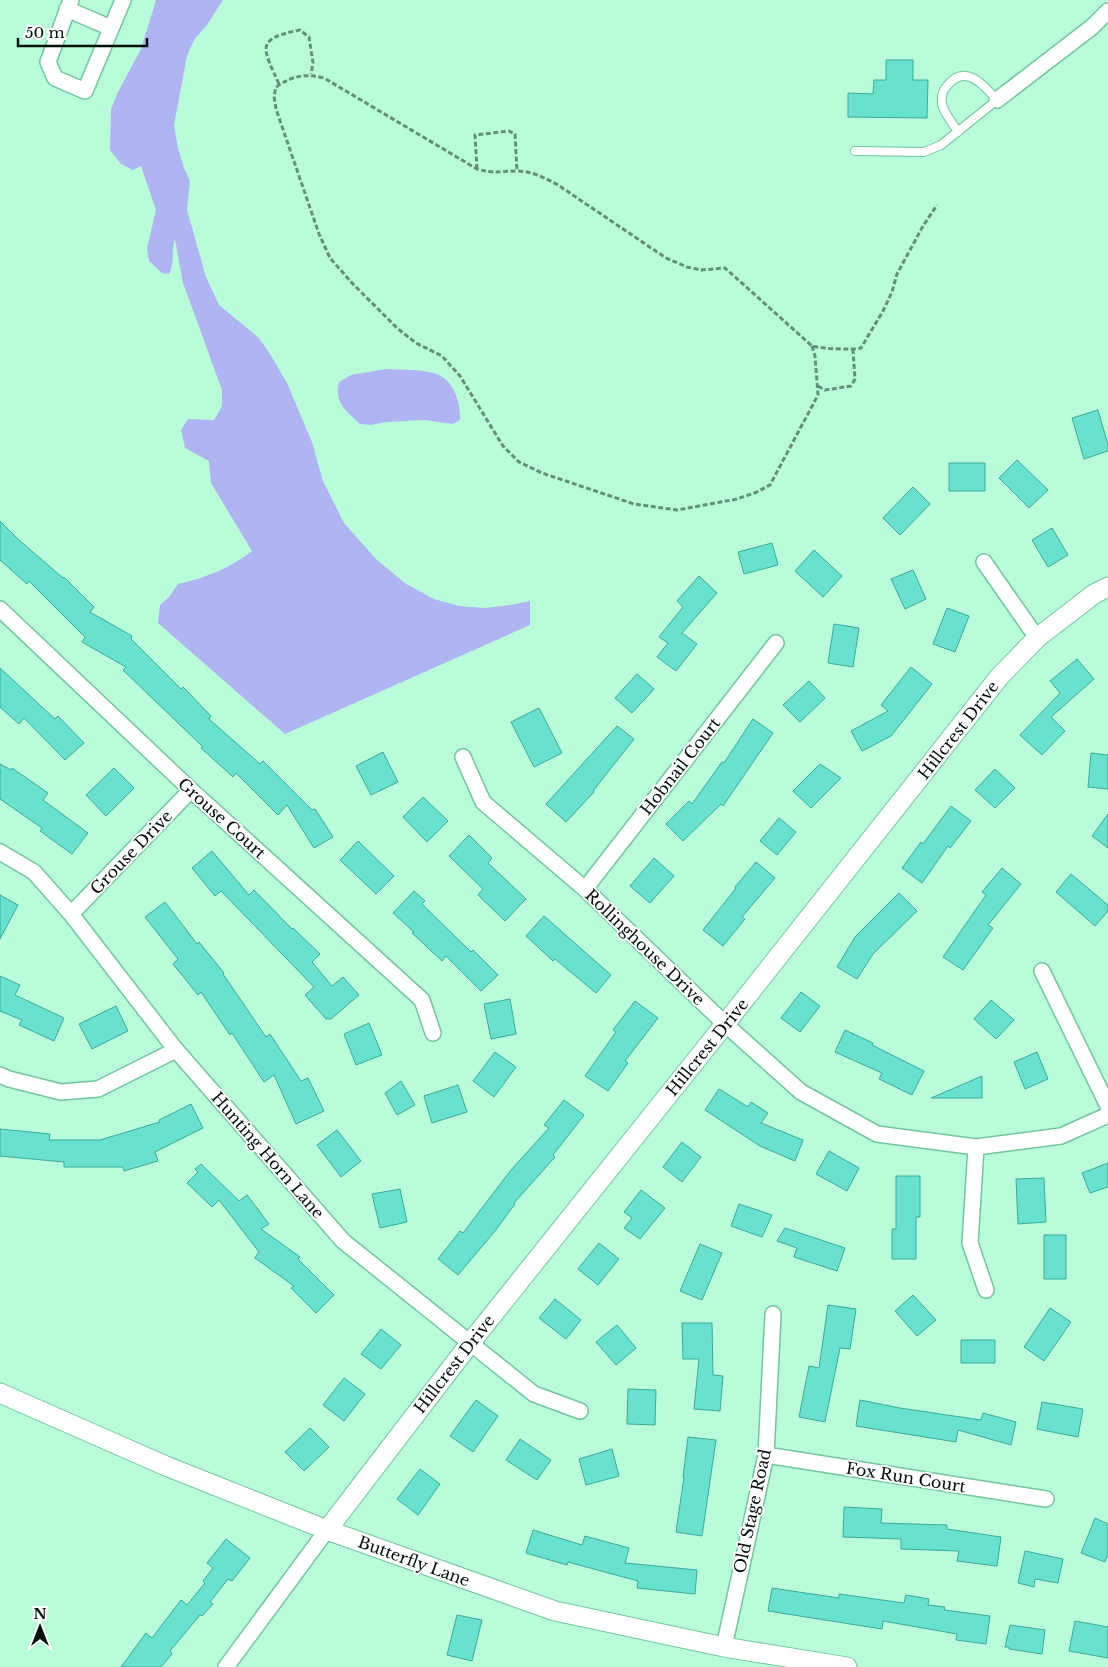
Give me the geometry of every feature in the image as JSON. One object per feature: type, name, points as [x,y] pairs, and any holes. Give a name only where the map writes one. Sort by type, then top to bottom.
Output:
[{"type":"street","points":[[111,28],[69,5],[48,62],[55,78],[85,91],[123,0]]},
{"type":"street","points":[[997,100],[1092,27],[1108,11]]},
{"type":"street","points":[[984,562],[1037,638]]},
{"type":"street","name":"Hillcrest Drive","points":[[327,1530],[471,1342],[726,1024],[1000,676],[1037,638],[1094,594],[1108,587]]},
{"type":"street","name":"Grouse Court","points":[[0,608],[191,790],[422,1000],[433,1033]]},
{"type":"street","name":"Hobnail Court","points":[[585,889],[776,643]]},
{"type":"street","name":"Rollinghouse Drive","points":[[463,757],[483,802],[585,889],[726,1024],[801,1092],[877,1134],[976,1147],[1061,1136],[1108,1115]]},
{"type":"street","name":"Grouse Drive","points":[[71,914],[191,790]]},
{"type":"street","name":"Hunting Horn Lane","points":[[0,852],[34,872],[71,914],[176,1050],[343,1241],[534,1394],[580,1411]]},
{"type":"street","points":[[1042,971],[1108,1106]]},
{"type":"street","points":[[0,1075],[62,1092],[98,1089],[176,1050]]},
{"type":"street","points":[[976,1147],[970,1243],[986,1290]]},
{"type":"street","name":"Old Stage Road","points":[[724,1647],[766,1455],[773,1314]]},
{"type":"street","name":"Butterfly Lane","points":[[0,1393],[166,1466],[327,1530],[555,1611],[724,1647],[848,1667]]},
{"type":"street","name":"Fox Run Court","points":[[766,1455],[1046,1499]]},
{"type":"street","points":[[226,1667],[327,1530]]},
{"type":"lane","points":[[855,151],[924,152],[941,145],[958,132],[997,100],[984,86],[966,76],[956,77],[944,89],[941,97],[943,107],[958,132]]},
{"type":"path","points":[[280,84],[266,52],[268,42],[276,36],[300,30],[309,37],[313,63],[311,74]]},
{"type":"path","points":[[812,346],[818,394],[770,485],[757,492],[737,499],[677,510],[634,504],[542,473],[519,462],[503,446],[460,376],[442,356],[416,343],[397,328],[352,284],[330,258],[319,234],[276,109],[274,96],[276,87],[297,76],[311,74],[324,78],[477,169],[490,173],[517,171],[533,174],[558,185],[666,258],[687,267],[701,270],[726,268],[812,346],[819,348],[852,350],[861,348],[892,292],[897,274],[923,226],[937,205]]},
{"type":"path","points":[[477,169],[475,135],[509,131],[515,134],[517,171]]},
{"type":"path","points":[[818,385],[825,390],[851,386],[855,379],[852,350]]},
{"type":"shaded area","points":[[156,0],[223,0],[207,25],[194,40],[187,56],[174,125],[178,148],[190,181],[187,210],[206,277],[219,305],[259,338],[287,383],[312,442],[323,481],[344,523],[376,559],[406,584],[434,599],[459,606],[485,608],[530,601],[530,625],[285,734],[158,623],[160,605],[169,597],[178,584],[217,572],[252,551],[211,483],[209,461],[185,448],[181,430],[188,419],[214,420],[222,406],[222,390],[183,283],[175,239],[171,270],[169,274],[162,273],[149,261],[147,248],[156,210],[141,166],[133,170],[121,164],[110,150],[111,109],[141,49]]},
{"type":"shaded area","points":[[386,369],[421,371],[440,375],[451,385],[454,391],[459,406],[460,420],[453,424],[425,420],[386,422],[371,425],[360,424],[342,406],[338,396],[339,382],[351,375]]},
{"type":"building","points":[[886,60],[913,60],[913,80],[928,80],[927,118],[848,117],[848,93],[873,94],[874,80],[886,80]]},
{"type":"building","points":[[1098,410],[1108,451],[1084,459],[1072,418]]},
{"type":"building","points":[[1017,460],[1048,490],[1029,508],[999,478]]},
{"type":"building","points":[[949,463],[985,463],[985,491],[949,491]]},
{"type":"building","points":[[913,487],[930,504],[900,535],[883,518]]},
{"type":"building","points":[[0,521],[19,540],[64,577],[94,607],[90,612],[132,636],[131,639],[211,716],[209,719],[260,764],[263,761],[312,810],[315,809],[333,837],[314,848],[287,805],[278,815],[236,773],[233,777],[201,748],[203,747],[123,670],[126,667],[82,642],[85,637],[29,581],[27,584],[0,560]]},
{"type":"building","points":[[1052,528],[1068,555],[1048,567],[1032,540]]},
{"type":"building","points":[[772,543],[778,565],[744,574],[738,552]]},
{"type":"building","points":[[814,550],[842,576],[823,597],[795,571]]},
{"type":"building","points":[[913,570],[926,599],[905,609],[891,579]]},
{"type":"building","points":[[699,576],[717,593],[682,633],[697,644],[676,671],[657,657],[668,643],[659,637],[683,607],[677,601]]},
{"type":"building","points":[[947,608],[969,616],[955,652],[933,644]]},
{"type":"building","points":[[834,624],[859,628],[853,667],[828,663]]},
{"type":"building","points":[[1077,659],[1094,679],[1051,717],[1065,731],[1042,755],[1020,735],[1060,693],[1050,681]]},
{"type":"building","points":[[911,667],[932,684],[891,736],[862,751],[851,731],[888,711],[881,705]]},
{"type":"building","points":[[0,668],[55,719],[58,716],[84,743],[65,760],[24,718],[19,724],[0,707]]},
{"type":"building","points":[[637,674],[654,689],[632,713],[615,698]]},
{"type":"building","points":[[809,681],[825,698],[800,722],[783,705]]},
{"type":"building","points":[[539,708],[562,753],[534,767],[511,722]]},
{"type":"building","points":[[753,719],[773,733],[723,806],[721,804],[683,841],[666,824],[689,801],[692,804],[722,762],[724,763]]},
{"type":"building","points":[[617,726],[634,739],[594,792],[566,822],[546,804]]},
{"type":"building","points":[[383,752],[398,782],[371,795],[356,766]]},
{"type":"building","points":[[1091,753],[1108,755],[1108,789],[1088,787]]},
{"type":"building","points":[[0,764],[11,770],[12,768],[48,793],[43,800],[88,833],[72,854],[40,831],[42,828],[0,799]]},
{"type":"building","points":[[820,764],[841,778],[811,808],[793,791]]},
{"type":"building","points":[[114,768],[134,788],[106,816],[86,795]]},
{"type":"building","points":[[995,769],[1015,788],[995,808],[975,790]]},
{"type":"building","points":[[423,797],[448,821],[427,842],[403,817]]},
{"type":"building","points":[[951,806],[971,821],[950,848],[948,846],[922,883],[902,868],[921,842],[923,844]]},
{"type":"building","points":[[1108,814],[1108,848],[1092,836]]},
{"type":"building","points":[[779,818],[796,832],[777,855],[760,841]]},
{"type":"building","points":[[469,835],[492,858],[488,863],[526,899],[505,921],[478,895],[483,889],[449,856]]},
{"type":"building","points":[[358,841],[394,876],[376,894],[340,860]]},
{"type":"building","points":[[212,851],[249,895],[254,890],[292,929],[320,954],[312,962],[332,986],[343,977],[359,995],[331,1019],[326,1019],[305,995],[314,987],[221,891],[215,896],[192,868]]},
{"type":"building","points":[[654,858],[674,876],[650,903],[630,886]]},
{"type":"building","points":[[756,862],[775,878],[742,917],[745,919],[723,946],[703,930]]},
{"type":"building","points":[[1002,868],[1021,884],[988,925],[993,928],[963,970],[943,957],[986,895],[982,892]]},
{"type":"building","points":[[1071,874],[1108,905],[1108,911],[1095,926],[1056,892]]},
{"type":"building","points":[[414,891],[425,901],[422,904],[471,952],[473,950],[498,975],[481,991],[446,956],[442,961],[393,913]]},
{"type":"building","points":[[899,893],[917,911],[873,954],[857,979],[837,967],[855,937]]},
{"type":"building","points":[[0,895],[18,905],[0,939]]},
{"type":"building","points":[[165,902],[197,944],[199,942],[224,973],[266,1037],[270,1034],[301,1081],[308,1078],[324,1111],[296,1124],[274,1075],[264,1082],[232,1033],[230,1035],[201,992],[198,995],[173,964],[178,959],[145,917]]},
{"type":"building","points":[[544,916],[611,975],[596,993],[555,959],[553,961],[526,936]]},
{"type":"building","points":[[0,976],[20,985],[15,995],[64,1018],[54,1041],[19,1025],[22,1020],[0,1011]]},
{"type":"building","points":[[801,992],[820,1006],[800,1032],[781,1018]]},
{"type":"building","points":[[510,999],[516,1034],[491,1039],[484,1004]]},
{"type":"building","points":[[991,1000],[1014,1020],[996,1039],[974,1019]]},
{"type":"building","points":[[635,1001],[658,1018],[625,1061],[628,1063],[608,1091],[585,1076],[616,1032],[613,1030]]},
{"type":"building","points":[[116,1006],[128,1031],[92,1049],[79,1024]]},
{"type":"building","points":[[369,1023],[382,1055],[356,1065],[344,1034]]},
{"type":"building","points":[[845,1030],[924,1071],[912,1095],[879,1079],[882,1073],[835,1052]]},
{"type":"building","points":[[495,1052],[516,1067],[494,1097],[473,1081]]},
{"type":"building","points":[[1037,1052],[1048,1079],[1025,1089],[1014,1062]]},
{"type":"building","points":[[982,1076],[982,1098],[931,1098]]},
{"type":"building","points":[[401,1081],[415,1105],[397,1115],[385,1093]]},
{"type":"building","points":[[458,1085],[467,1112],[432,1123],[424,1096]]},
{"type":"building","points":[[719,1089],[748,1107],[751,1102],[768,1113],[761,1123],[803,1140],[795,1161],[760,1146],[705,1110]]},
{"type":"building","points":[[564,1100],[584,1115],[553,1155],[555,1157],[514,1203],[495,1231],[458,1275],[438,1259],[460,1231],[463,1233],[511,1170],[549,1128],[544,1125]]},
{"type":"building","points":[[191,1104],[203,1128],[155,1152],[158,1161],[124,1171],[123,1167],[64,1167],[64,1162],[0,1156],[0,1129],[50,1134],[49,1140],[100,1140],[160,1122],[159,1120]]},
{"type":"building","points":[[337,1130],[361,1161],[341,1177],[317,1145]]},
{"type":"building","points":[[682,1142],[701,1157],[682,1182],[663,1167]]},
{"type":"building","points":[[829,1151],[859,1168],[847,1191],[816,1174]]},
{"type":"building","points":[[1108,1163],[1108,1187],[1090,1193],[1082,1173]]},
{"type":"building","points":[[201,1164],[239,1201],[247,1195],[269,1224],[261,1229],[300,1257],[298,1259],[334,1295],[316,1313],[291,1288],[294,1286],[255,1258],[259,1252],[219,1200],[212,1207],[187,1183],[198,1172],[195,1169]]},
{"type":"building","points":[[896,1176],[920,1176],[920,1217],[916,1217],[916,1259],[892,1259],[892,1229],[896,1229]]},
{"type":"building","points":[[1044,1178],[1046,1222],[1018,1224],[1016,1179]]},
{"type":"building","points":[[400,1189],[407,1222],[380,1228],[372,1194]]},
{"type":"building","points":[[641,1190],[665,1208],[640,1239],[624,1228],[632,1218],[624,1212]]},
{"type":"building","points":[[739,1204],[772,1215],[762,1237],[731,1226]]},
{"type":"building","points":[[785,1228],[845,1248],[837,1271],[794,1257],[797,1248],[777,1241]]},
{"type":"building","points":[[1044,1235],[1066,1235],[1066,1279],[1044,1279]]},
{"type":"building","points":[[599,1243],[619,1259],[598,1285],[578,1269]]},
{"type":"building","points":[[700,1244],[722,1253],[702,1300],[680,1291]]},
{"type":"building","points":[[913,1295],[936,1320],[917,1336],[895,1311]]},
{"type":"building","points":[[555,1299],[581,1320],[566,1339],[539,1318]]},
{"type":"building","points":[[828,1305],[856,1309],[850,1349],[840,1348],[825,1422],[799,1417],[809,1366],[819,1368]]},
{"type":"building","points":[[1050,1308],[1071,1322],[1044,1361],[1024,1347]]},
{"type":"building","points":[[682,1323],[712,1323],[713,1375],[723,1376],[720,1411],[694,1409],[699,1359],[683,1359]]},
{"type":"building","points":[[617,1325],[636,1348],[616,1365],[596,1342]]},
{"type":"building","points":[[381,1329],[401,1345],[381,1369],[361,1354]]},
{"type":"building","points":[[961,1340],[995,1340],[995,1363],[961,1363]]},
{"type":"building","points":[[344,1378],[365,1394],[344,1421],[323,1405]]},
{"type":"building","points":[[628,1389],[656,1390],[655,1425],[627,1424]]},
{"type":"building","points":[[476,1400],[498,1416],[473,1452],[450,1436]]},
{"type":"building","points":[[860,1400],[981,1420],[983,1413],[1016,1422],[1011,1445],[958,1430],[956,1442],[856,1426]]},
{"type":"building","points":[[1042,1402],[1083,1409],[1078,1437],[1037,1429]]},
{"type":"building","points":[[310,1428],[329,1447],[304,1471],[285,1452]]},
{"type":"building","points":[[688,1437],[716,1440],[702,1536],[676,1532]]},
{"type":"building","points":[[520,1439],[551,1460],[537,1480],[506,1460]]},
{"type":"building","points":[[612,1449],[619,1476],[586,1485],[579,1459]]},
{"type":"building","points":[[420,1469],[440,1484],[418,1515],[397,1499]]},
{"type":"building","points":[[844,1507],[882,1509],[881,1523],[947,1525],[947,1529],[1001,1537],[997,1566],[957,1561],[959,1551],[901,1549],[901,1539],[843,1537]]},
{"type":"building","points":[[1095,1518],[1108,1524],[1108,1554],[1105,1562],[1081,1553]]},
{"type":"building","points":[[533,1530],[582,1545],[585,1536],[629,1548],[625,1563],[697,1570],[695,1594],[637,1588],[638,1581],[568,1562],[567,1565],[526,1553]]},
{"type":"building","points":[[226,1539],[250,1558],[232,1581],[228,1579],[210,1602],[213,1604],[202,1616],[200,1615],[170,1651],[172,1654],[161,1667],[121,1667],[146,1633],[152,1638],[181,1600],[187,1605],[205,1583],[203,1581],[213,1568],[207,1563]]},
{"type":"building","points":[[1025,1551],[1063,1559],[1058,1583],[1035,1579],[1034,1587],[1018,1583]]},
{"type":"building","points":[[772,1588],[839,1598],[839,1594],[904,1603],[906,1595],[929,1599],[928,1605],[945,1607],[944,1610],[990,1616],[986,1644],[956,1640],[957,1634],[883,1621],[882,1629],[768,1611]]},
{"type":"building","points":[[457,1615],[482,1620],[472,1661],[447,1655]]},
{"type":"building","points":[[1075,1621],[1108,1627],[1108,1658],[1069,1651]]},
{"type":"building","points":[[1010,1625],[1045,1630],[1042,1654],[1005,1647]]}]
